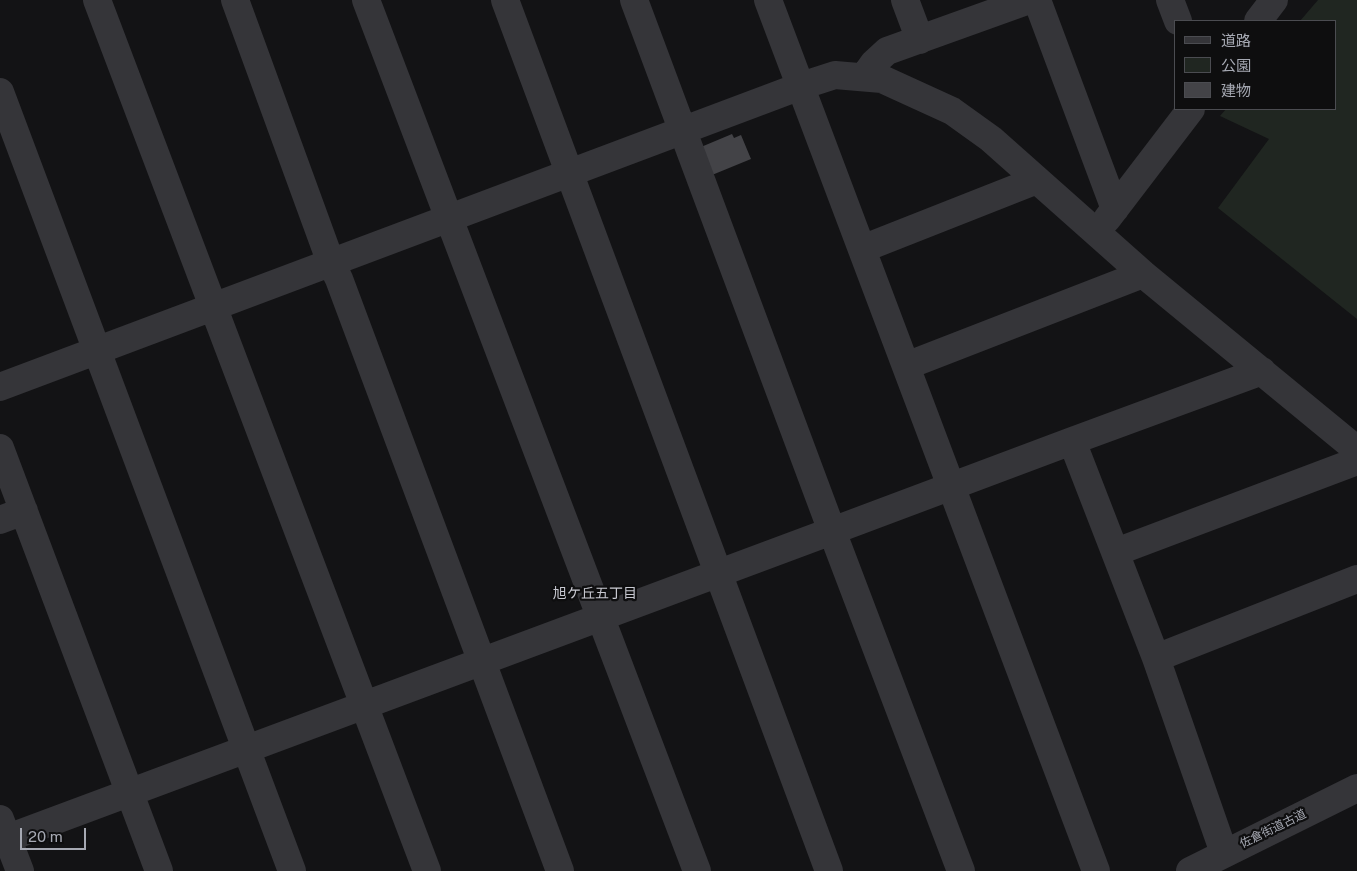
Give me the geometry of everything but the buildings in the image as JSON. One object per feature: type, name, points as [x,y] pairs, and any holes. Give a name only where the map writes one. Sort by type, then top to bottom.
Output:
[{"type":"street","points":[[98,0],[427,871]]},
{"type":"street","points":[[235,0],[331,263],[339,279],[560,871]]},
{"type":"street","points":[[366,0],[697,871]]},
{"type":"street","points":[[505,0],[829,871]]},
{"type":"street","points":[[634,0],[832,531],[962,871]]},
{"type":"street","points":[[768,0],[1096,871]]},
{"type":"street","points":[[905,0],[920,40]]},
{"type":"street","points":[[864,77],[874,63],[887,51],[1029,0]]},
{"type":"street","points":[[1037,0],[1115,209]]},
{"type":"street","points":[[1170,0],[1178,20]]},
{"type":"street","points":[[1259,20],[1274,0]]},
{"type":"street","points":[[0,387],[801,86],[835,75],[882,79],[952,111],[991,139],[1143,274],[1357,450]]},
{"type":"street","points":[[0,92],[292,871]]},
{"type":"street","points":[[1096,233],[1190,110]]},
{"type":"street","points":[[862,249],[1037,180]]},
{"type":"street","points":[[906,366],[1143,274]]},
{"type":"street","points":[[20,871],[2,833],[130,793],[1262,371]]},
{"type":"street","points":[[1072,441],[1156,658],[1224,853]]},
{"type":"street","points":[[0,448],[12,516],[130,793],[159,871]]},
{"type":"street","points":[[1116,552],[1357,461]]},
{"type":"street","points":[[1156,658],[1357,579]]},
{"type":"street","name":"佐倉街道古道","points":[[1190,871],[1357,788]]},
{"type":"green space","points":[[1318,0],[1357,0],[1357,319],[1218,208],[1269,139],[1220,116],[1225,110],[1337,110],[1337,20],[1301,20]]},
{"type":"district","name":"旭ケ丘五丁目","points":[[595,594]]}]
